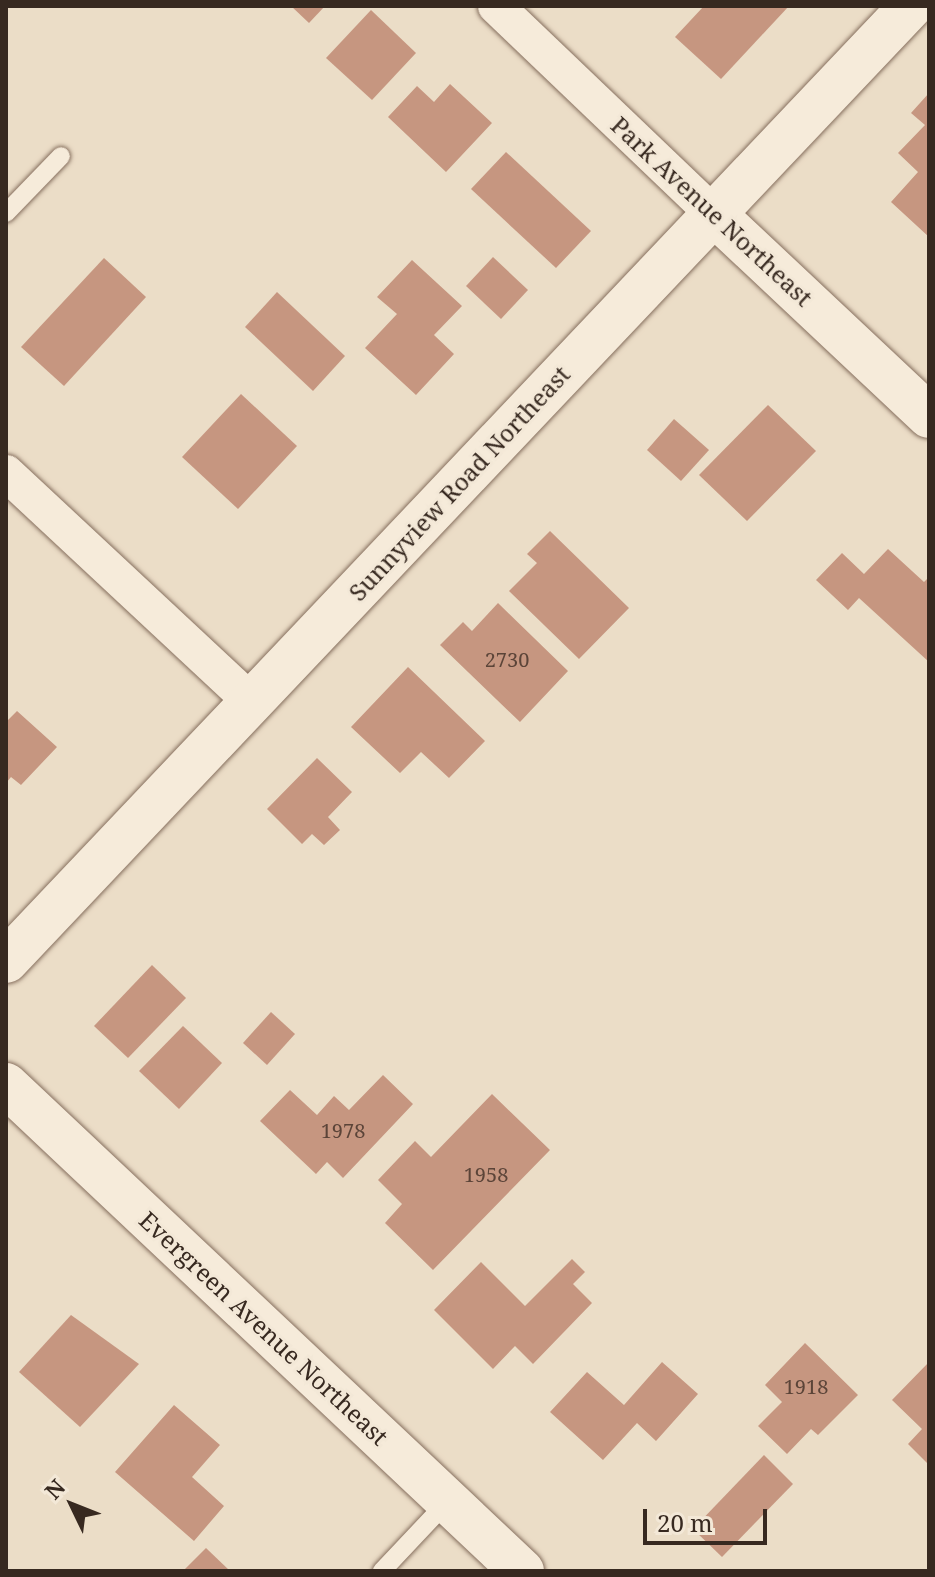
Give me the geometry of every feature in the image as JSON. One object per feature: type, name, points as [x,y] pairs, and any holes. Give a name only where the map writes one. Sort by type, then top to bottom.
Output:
[{"type":"main road","name":"Sunnyview Road Northeast","points":[[6,961],[911,6]]},
{"type":"main road","name":"Park Avenue Northeast","points":[[714,214],[929,416]]},
{"type":"main road","name":"Evergreen Avenue Northeast","points":[[6,1085],[522,1571]]},
{"type":"street","name":"Park Avenue Northeast","points":[[496,6],[714,214]]},
{"type":"street","points":[[6,473],[252,702]]},
{"type":"lane","points":[[6,213],[61,156]]},
{"type":"lane","points":[[382,1571],[448,1501]]},
{"type":"building","points":[[291,6],[325,6],[309,23]]},
{"type":"building","points":[[704,6],[789,6],[721,79],[675,37]]},
{"type":"building","points":[[371,10],[416,53],[372,100],[326,58]]},
{"type":"building","points":[[450,84],[492,123],[446,172],[388,117],[417,86],[434,102]]},
{"type":"building","points":[[929,93],[929,237],[891,202],[918,172],[898,153],[925,125],[911,113]]},
{"type":"building","points":[[506,152],[591,231],[556,268],[471,189]]},
{"type":"building","points":[[493,257],[528,290],[501,319],[466,286]]},
{"type":"building","points":[[104,258],[146,297],[64,386],[21,347]]},
{"type":"building","points":[[412,260],[462,306],[434,335],[454,354],[416,395],[365,348],[397,314],[377,297]]},
{"type":"building","points":[[277,292],[345,356],[313,391],[245,327]]},
{"type":"building","points":[[241,394],[297,446],[238,509],[182,457]]},
{"type":"building","points":[[768,405],[816,451],[747,521],[699,475]]},
{"type":"building","points":[[674,419],[709,450],[681,481],[647,450]]},
{"type":"building","points":[[550,531],[629,608],[579,659],[509,591],[537,563],[527,554]]},
{"type":"building","points":[[888,549],[924,582],[929,577],[929,662],[859,598],[848,610],[816,580],[842,553],[864,574]]},
{"type":"building","points":[[498,603],[568,671],[520,722],[440,645],[463,622],[472,631]]},
{"type":"building","points":[[408,667],[485,741],[449,778],[421,752],[400,773],[351,727]]},
{"type":"building","points":[[17,711],[57,747],[21,785],[11,777],[6,783],[6,722]]},
{"type":"building","points":[[317,758],[352,792],[328,817],[340,830],[324,845],[312,834],[302,844],[267,809]]},
{"type":"building","points":[[152,965],[186,998],[128,1058],[94,1026]]},
{"type":"building","points":[[271,1012],[295,1034],[267,1065],[243,1043]]},
{"type":"building","points":[[183,1026],[222,1063],[179,1109],[139,1071]]},
{"type":"building","points":[[383,1075],[413,1104],[343,1178],[327,1162],[316,1174],[260,1121],[290,1090],[317,1115],[334,1096],[349,1110]]},
{"type":"building","points":[[492,1094],[550,1150],[433,1270],[385,1223],[402,1204],[378,1180],[415,1141],[431,1157]]},
{"type":"building","points":[[572,1259],[585,1272],[573,1284],[592,1303],[533,1364],[515,1346],[493,1369],[434,1310],[481,1262],[525,1306]]},
{"type":"building","points":[[71,1315],[139,1364],[80,1427],[19,1372]]},
{"type":"building","points":[[805,1343],[858,1395],[818,1435],[811,1429],[787,1454],[758,1426],[782,1402],[765,1385]]},
{"type":"building","points":[[662,1362],[698,1394],[656,1441],[637,1423],[603,1460],[550,1412],[587,1372],[624,1405]]},
{"type":"building","points":[[929,1362],[929,1465],[908,1444],[922,1429],[892,1400]]},
{"type":"building","points":[[174,1405],[220,1445],[192,1477],[224,1506],[194,1541],[115,1472]]},
{"type":"building","points":[[764,1455],[793,1484],[722,1557],[693,1529]]},
{"type":"building","points":[[206,1548],[230,1571],[183,1571]]}]
